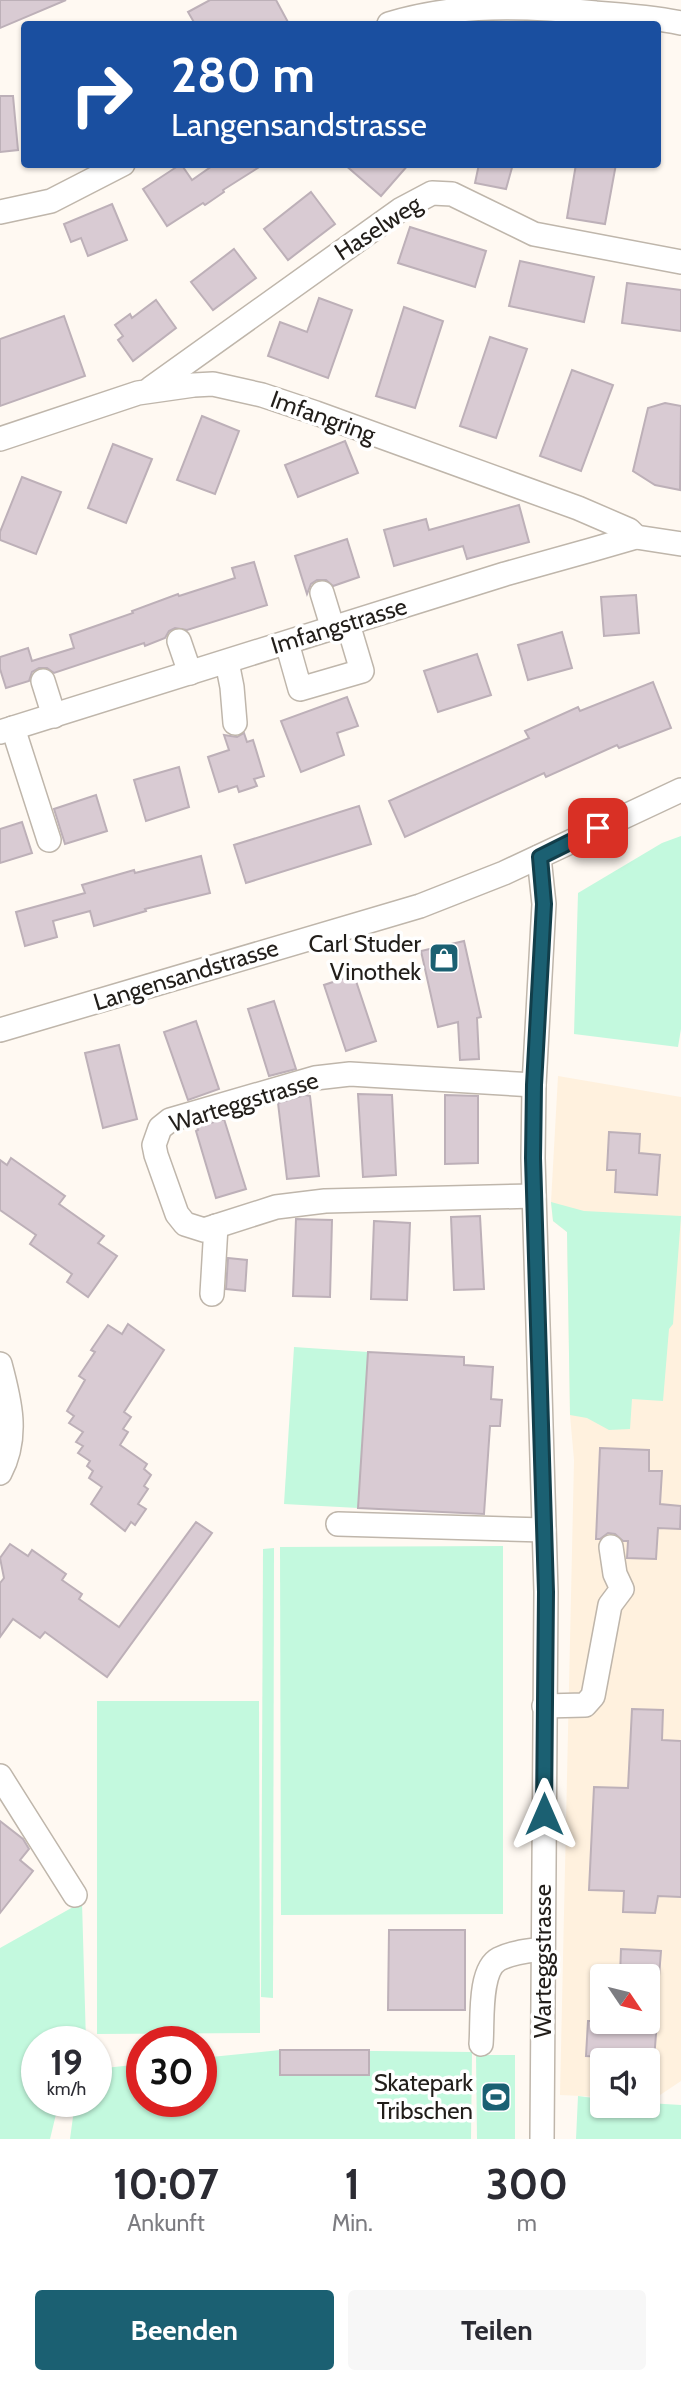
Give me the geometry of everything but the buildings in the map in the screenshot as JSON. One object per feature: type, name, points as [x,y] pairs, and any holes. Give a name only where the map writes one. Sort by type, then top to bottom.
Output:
[{"type":"street","points":[[400,21],[502,6],[562,9],[681,23]]},
{"type":"street","points":[[0,212],[51,201],[115,168]]},
{"type":"street","name":"Haselweg","points":[[147,391],[400,210],[432,193],[452,194],[534,233],[681,262]]},
{"type":"street","name":"Imfangring","points":[[0,439],[147,391],[213,384],[262,395],[578,508],[628,530],[636,537]]},
{"type":"street","name":"Imfangstrasse","points":[[7,730],[505,574],[636,537],[681,544]]},
{"type":"street","points":[[287,643],[300,689],[362,671],[322,593]]},
{"type":"street","points":[[179,641],[190,673]]},
{"type":"street","points":[[227,662],[235,723]]},
{"type":"street","points":[[43,681],[54,716]]},
{"type":"street","points":[[7,730],[49,840]]},
{"type":"street","name":"Langensandstrasse","points":[[0,1030],[420,906],[489,880],[681,790]]},
{"type":"street","name":"Warteggstrasse","points":[[540,857],[544,904],[534,1085],[534,1196],[546,1592],[542,2139]]},
{"type":"street","name":"Warteggstrasse","points":[[534,1085],[350,1074],[315,1077],[170,1120],[160,1128],[154,1145],[177,1214],[185,1224],[204,1230],[275,1207],[325,1201],[534,1196]]},
{"type":"street","points":[[212,1294],[216,1226]]},
{"type":"street","points":[[0,1364],[10,1401],[12,1426],[8,1459],[0,1473]]},
{"type":"street","points":[[338,1524],[544,1531]]},
{"type":"street","points":[[544,1706],[585,1705],[593,1696],[610,1605],[622,1589],[615,1574],[611,1548]]},
{"type":"street","points":[[0,1776],[75,1895]]},
{"type":"street","points":[[481,2044],[485,1980],[490,1967],[498,1959],[519,1952],[543,1949]]},
{"type":"shaded area","points":[[558,1076],[681,1097],[681,2081],[660,2095],[660,2048],[590,2048],[590,2096],[560,2095],[574,1460],[570,1415],[567,1232],[553,1221],[551,1202]]},
{"type":"green space","points":[[681,836],[681,1029],[678,1047],[574,1034],[578,893],[662,843]]},
{"type":"green space","points":[[551,1202],[584,1211],[681,1216],[673,1324],[669,1329],[663,1401],[632,1399],[630,1429],[609,1430],[587,1418],[570,1415],[567,1232],[553,1221]]},
{"type":"green space","points":[[294,1347],[368,1352],[358,1508],[284,1504]]},
{"type":"green space","points":[[503,1546],[503,1914],[281,1915],[280,1547]]},
{"type":"green space","points":[[274,1548],[273,1998],[261,1997],[263,1549]]},
{"type":"green space","points":[[97,1701],[259,1701],[260,2033],[217,2033],[217,2026],[126,2026],[126,2034],[112,2034],[112,2026],[97,2026]]},
{"type":"green space","points":[[82,1902],[86,2026],[21,2026],[21,2117],[55,2117],[50,2139],[0,2139],[0,1948]]},
{"type":"green space","points":[[280,2050],[472,2052],[471,2139],[70,2139],[73,2117],[112,2117],[112,2067],[126,2066],[126,2117],[217,2117],[217,2056]]},
{"type":"green space","name":"Skatepark Tribschen","points":[[476,2055],[515,2055],[515,2139],[477,2139]]},
{"type":"green space","points":[[578,2096],[590,2098],[590,2118],[660,2118],[660,2104],[681,2105],[681,2139],[576,2139]]},
{"type":"place","name":"Carl Studer Vinothek","points":[[444,958]]},
{"type":"place","name":"Skatepark Tribschen","points":[[496,2097]]},
{"type":"route","points":[[544,1814],[546,1592],[533,1158],[534,1085],[544,904],[540,857],[598,828]]}]
